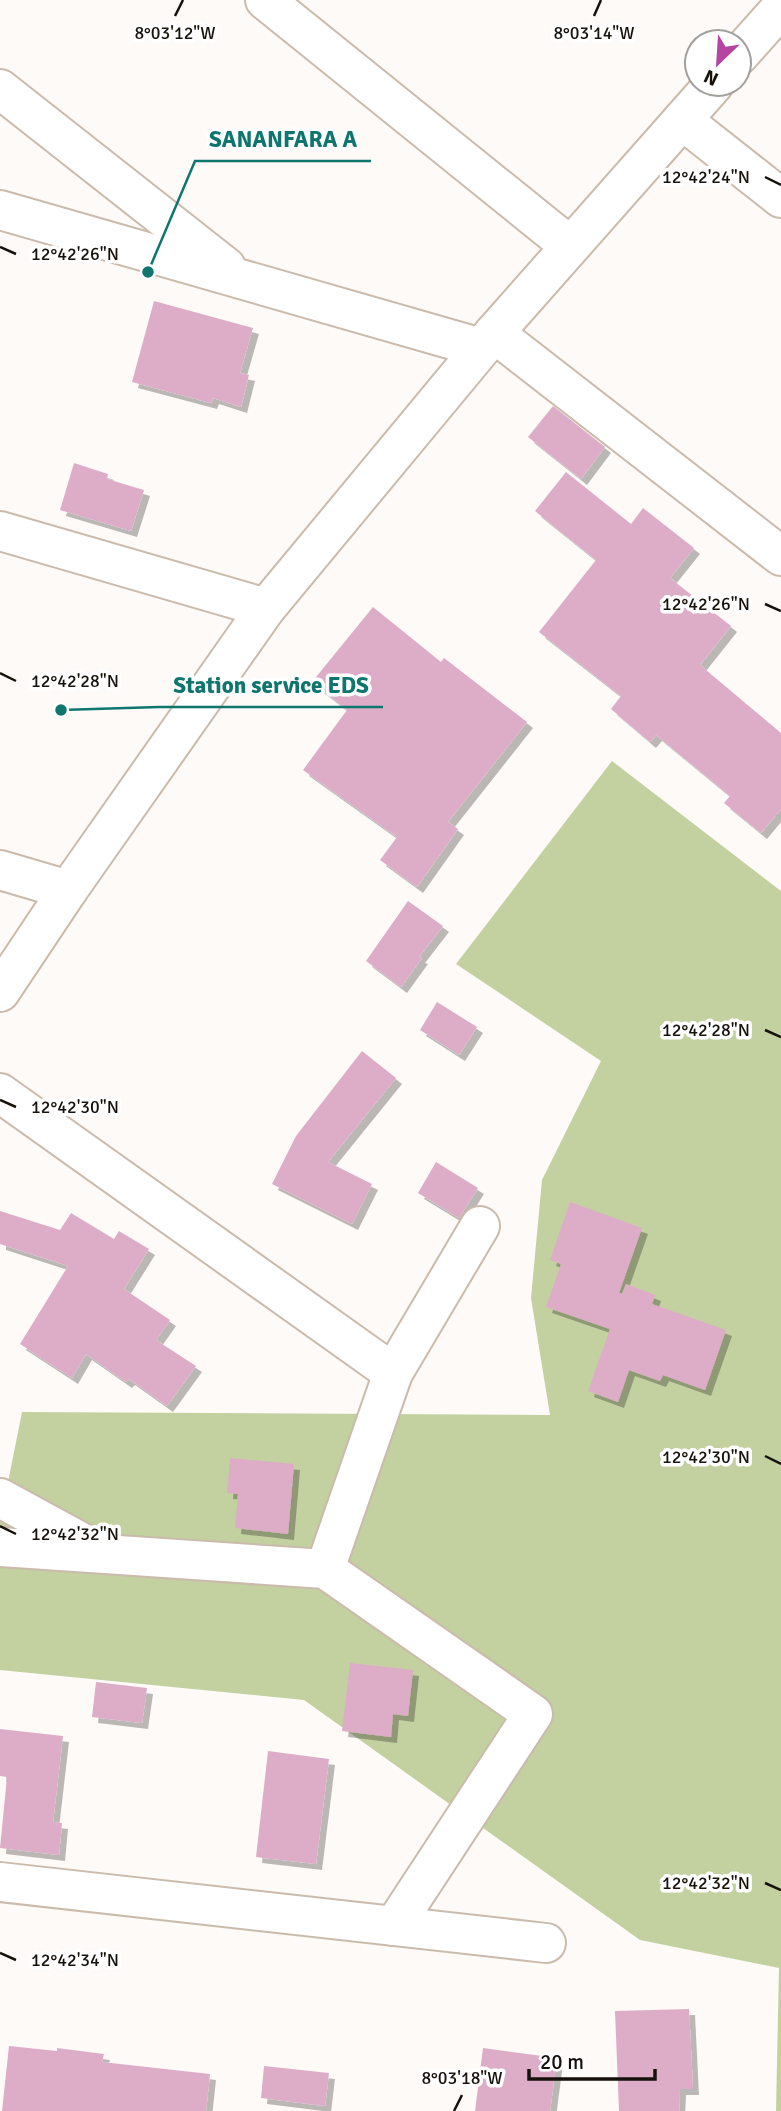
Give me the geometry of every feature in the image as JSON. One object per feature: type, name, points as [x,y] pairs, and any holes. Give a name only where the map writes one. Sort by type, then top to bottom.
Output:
[{"type":"street","points":[[265,0],[570,246]]},
{"type":"street","points":[[753,39],[781,8]]},
{"type":"street","points":[[0,89],[241,279]]},
{"type":"street","points":[[0,992],[68,890],[266,608],[488,340],[702,98]]},
{"type":"street","points":[[682,120],[781,198]]},
{"type":"street","points":[[0,211],[241,279],[488,340],[781,556]]},
{"type":"street","points":[[0,531],[266,608]]},
{"type":"street","points":[[0,870],[68,890]]},
{"type":"street","points":[[0,1093],[393,1373]]},
{"type":"street","points":[[325,1569],[393,1373],[480,1226]]},
{"type":"street","points":[[0,1498],[103,1554]]},
{"type":"street","points":[[0,1546],[325,1569],[533,1714],[394,1926]]},
{"type":"street","points":[[0,1882],[546,1943]]},
{"type":"green space","points":[[612,761],[781,891],[781,2111],[776,2111],[779,1968],[640,1940],[304,1700],[0,1670],[0,1522],[22,1412],[550,1415],[531,1298],[542,1180],[601,1061],[456,964]]},
{"type":"building","points":[[154,301],[253,328],[240,373],[249,375],[241,407],[213,398],[211,403],[132,382]]},
{"type":"building","points":[[553,406],[605,447],[581,479],[528,437]]},
{"type":"building","points":[[74,463],[108,474],[107,479],[144,490],[131,531],[60,510]]},
{"type":"building","points":[[566,472],[631,524],[643,508],[694,548],[670,578],[731,626],[700,665],[781,733],[781,809],[761,833],[724,803],[730,796],[656,735],[650,742],[611,709],[621,696],[539,632],[596,560],[535,511]]},
{"type":"building","points":[[373,607],[441,662],[444,658],[527,722],[448,822],[458,829],[417,887],[380,860],[397,837],[303,770],[347,710],[312,682]]},
{"type":"building","points":[[408,901],[443,926],[419,957],[422,958],[401,987],[366,961]]},
{"type":"building","points":[[437,1002],[477,1027],[459,1055],[420,1030]]},
{"type":"building","points":[[362,1051],[396,1078],[328,1162],[372,1184],[352,1224],[272,1184],[296,1136]]},
{"type":"building","points":[[436,1162],[478,1188],[459,1218],[418,1193]]},
{"type":"building","points":[[570,1202],[642,1228],[619,1293],[622,1294],[626,1284],[655,1295],[652,1304],[726,1330],[705,1390],[663,1375],[660,1381],[629,1370],[618,1402],[588,1391],[610,1329],[546,1307],[561,1264],[550,1260]]},
{"type":"building","points":[[0,1211],[60,1230],[71,1213],[114,1239],[119,1231],[149,1249],[124,1289],[170,1320],[156,1340],[196,1366],[167,1406],[129,1379],[126,1382],[86,1354],[72,1378],[20,1344],[68,1266],[0,1244]]},
{"type":"building","points":[[230,1458],[294,1464],[288,1534],[235,1528],[238,1494],[227,1493]]},
{"type":"building","points":[[350,1663],[413,1670],[408,1716],[393,1714],[391,1737],[342,1731]]},
{"type":"building","points":[[96,1682],[147,1688],[142,1723],[92,1717]]},
{"type":"building","points":[[0,1729],[63,1736],[53,1822],[62,1823],[59,1855],[0,1848],[7,1777],[0,1776]]},
{"type":"building","points":[[268,1751],[329,1759],[316,1864],[256,1857]]},
{"type":"building","points":[[689,2009],[693,2089],[680,2089],[679,2111],[619,2111],[615,2011]]},
{"type":"building","points":[[9,2046],[104,2054],[102,2062],[210,2074],[206,2111],[2,2111]]},
{"type":"building","points":[[483,2048],[557,2058],[550,2111],[475,2111]]},
{"type":"building","points":[[264,2066],[329,2073],[325,2106],[261,2098]]},
{"type":"place","name":"SANANFARA A","points":[[148,272]]},
{"type":"place","name":"Station service EDS","points":[[61,710]]}]
